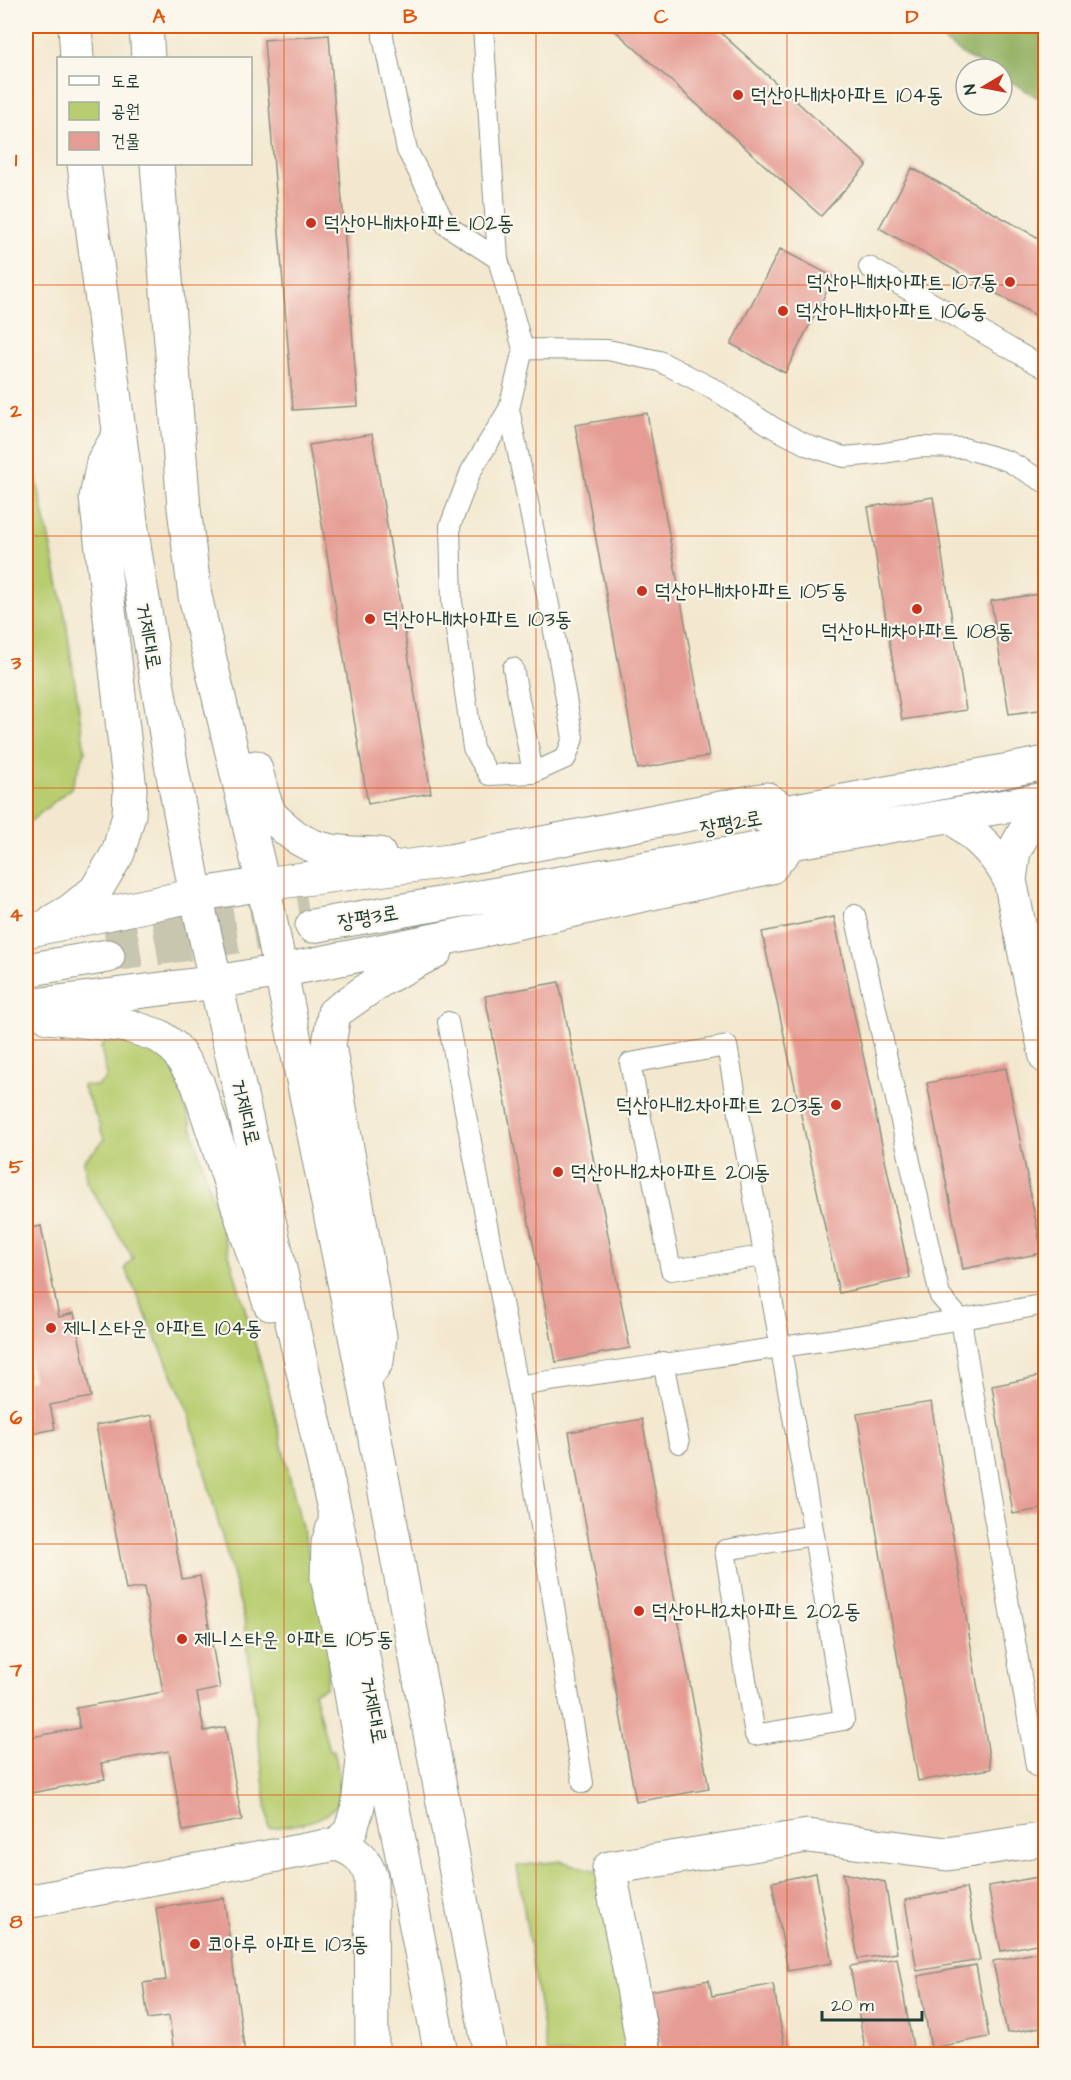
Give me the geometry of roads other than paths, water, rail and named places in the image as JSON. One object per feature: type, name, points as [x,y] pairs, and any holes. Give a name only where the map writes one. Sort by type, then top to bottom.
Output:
[{"type":"main road","points":[[75,26],[77,57]]},
{"type":"main road","points":[[146,26],[148,57]]},
{"type":"main road","name":"거제대로","points":[[84,165],[135,552],[173,775],[196,895],[336,1518],[441,2055]]},
{"type":"main road","points":[[157,165],[184,508],[195,596],[263,884],[364,1380],[490,2055]]},
{"type":"main road","points":[[30,935],[70,910],[96,890],[118,853],[129,815],[130,789],[96,498],[103,462],[119,435]]},
{"type":"main road","points":[[195,596],[224,647],[263,795],[273,817],[293,836],[314,848],[335,853],[398,855],[450,861]]},
{"type":"main road","name":"장평2로","points":[[419,896],[785,812],[1046,763]]},
{"type":"main road","points":[[30,935],[196,895],[263,884],[450,861],[767,799],[785,812]]},
{"type":"main road","points":[[1010,880],[1014,851],[1044,800]]},
{"type":"main road","name":"장평2로","points":[[419,896],[789,845],[1044,800]]},
{"type":"main road","points":[[952,816],[999,859],[1010,880],[1046,1057]]},
{"type":"main road","points":[[26,1006],[216,982],[470,933],[771,867],[789,845]]},
{"type":"main road","name":"장평3로","points":[[310,913],[419,896]]},
{"type":"main road","points":[[364,1380],[377,1361],[380,1336],[329,1045],[334,1013],[381,980],[470,933]]},
{"type":"main road","points":[[26,970],[106,945],[30,935]]},
{"type":"main road","points":[[26,1015],[129,1026],[159,1036],[175,1048],[197,1082],[291,1369],[299,1382],[309,1390]]},
{"type":"main road","points":[[336,1518],[328,1543],[327,1578],[343,1648],[367,1792],[371,1878],[372,2055]]},
{"type":"main road","points":[[337,1844],[346,1837],[351,1829],[358,1806],[363,1760]]},
{"type":"main road","points":[[644,2055],[609,1868],[808,1836],[947,1854],[1046,1839]]},
{"type":"main road","points":[[26,1902],[337,1844],[348,1847],[358,1854],[367,1864],[371,1878]]},
{"type":"lane","points":[[383,26],[383,37],[407,150],[446,225],[498,260]]},
{"type":"lane","points":[[483,26],[498,260],[523,349],[509,409],[471,471],[450,526],[452,602],[473,748],[489,775],[533,773],[566,759],[573,738],[552,620],[509,409]]},
{"type":"lane","points":[[869,267],[1046,369]]},
{"type":"lane","points":[[523,349],[608,350],[659,361],[714,389],[774,428],[808,446],[844,457],[921,447],[964,448],[1008,462],[1046,483]]},
{"type":"lane","points":[[513,668],[533,773]]},
{"type":"lane","points":[[855,915],[940,1296],[961,1320],[1036,1766]]},
{"type":"lane","points":[[448,1022],[518,1386],[584,1783]]},
{"type":"lane","points":[[764,1256],[671,1270],[630,1063],[727,1046],[814,1535],[844,1720],[755,1735],[725,1550],[814,1535]]},
{"type":"lane","points":[[518,1386],[663,1362],[961,1320],[1046,1304]]},
{"type":"lane","points":[[663,1362],[679,1443]]},
{"type":"tunnel","points":[[104,933],[307,900]]},
{"type":"tunnel","points":[[108,956],[312,926]]},
{"type":"place","name":"덕산아내1차아파트 104동","points":[[738,95]]},
{"type":"place","name":"덕산아내1차아파트 102동","points":[[311,223]]},
{"type":"place","name":"덕산아내1차아파트 107동","points":[[1010,282]]},
{"type":"place","name":"덕산아내1차아파트 106동","points":[[783,311]]},
{"type":"place","name":"덕산아내1차아파트 105동","points":[[642,591]]},
{"type":"place","name":"덕산아내1차아파트 108동","points":[[917,609]]},
{"type":"place","name":"덕산아내1차아파트 103동","points":[[370,619]]},
{"type":"place","name":"덕산아내2차아파트 203동","points":[[836,1105]]},
{"type":"place","name":"덕산아내2차아파트 201동","points":[[558,1172]]},
{"type":"place","name":"제니스타운 아파트 104동","points":[[51,1328]]},
{"type":"place","name":"덕산아내2차아파트 202동","points":[[639,1611]]},
{"type":"place","name":"제니스타운 아파트 105동","points":[[182,1639]]},
{"type":"place","name":"코아루 아파트 103동","points":[[195,1944]]}]
